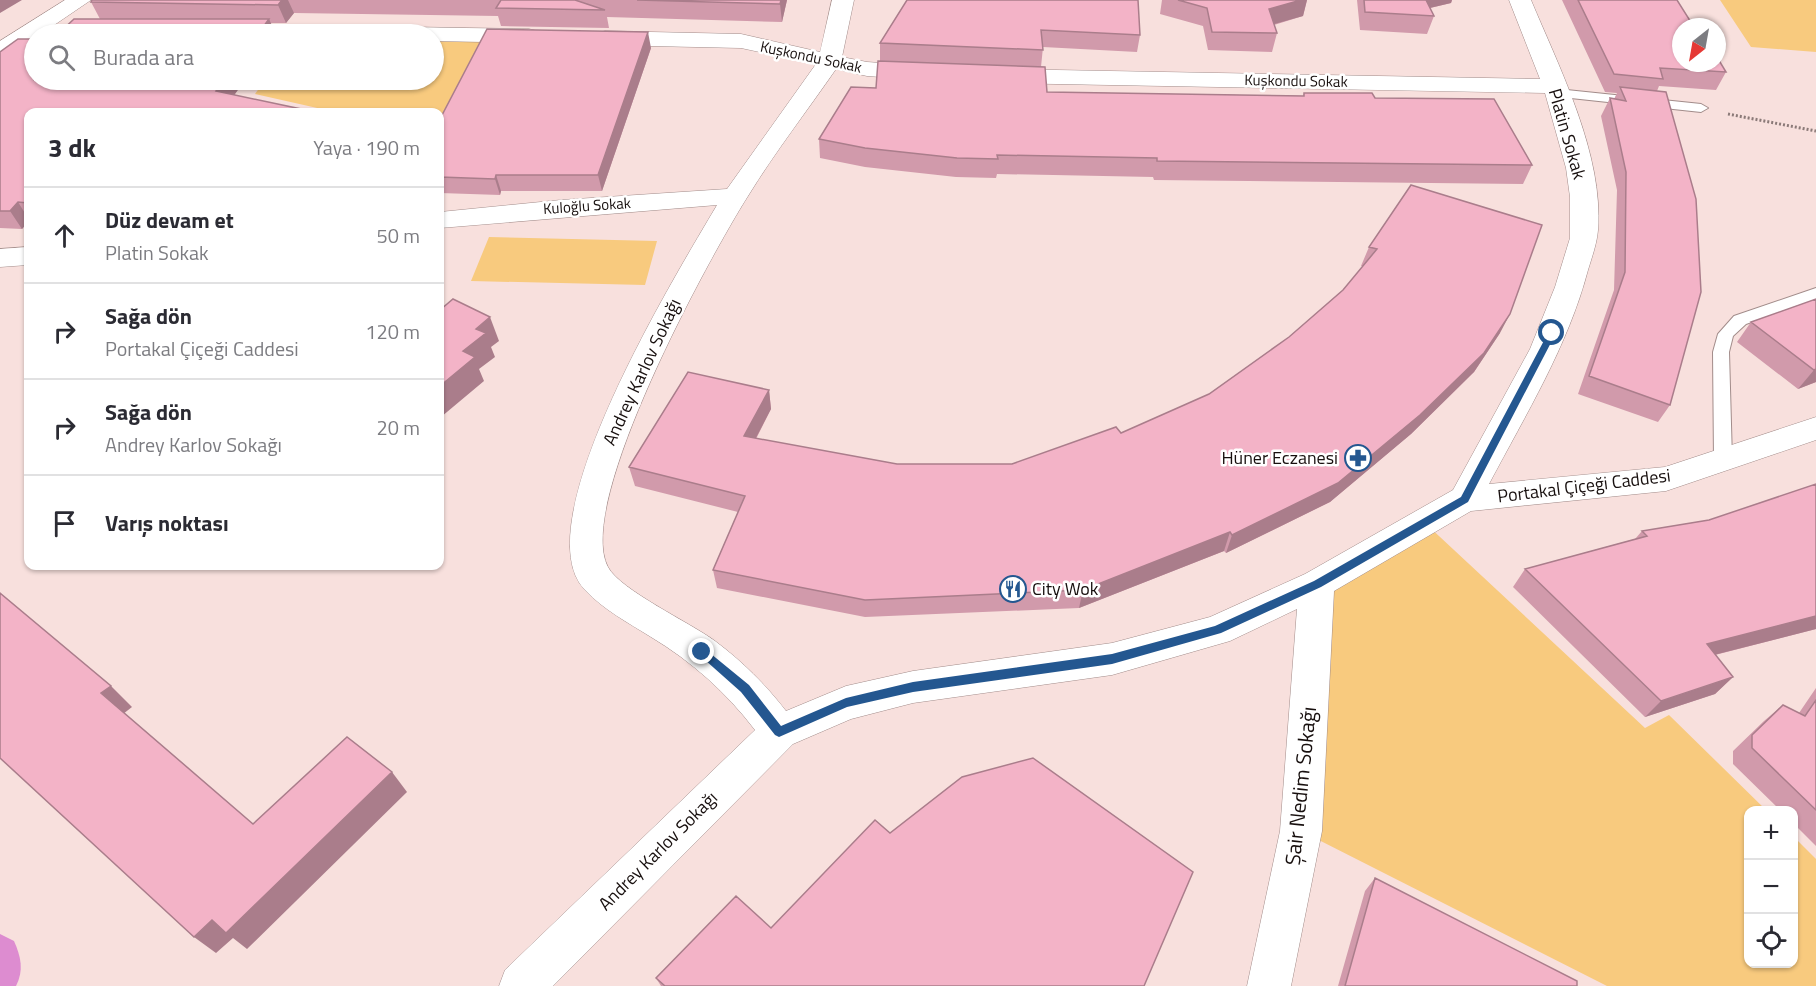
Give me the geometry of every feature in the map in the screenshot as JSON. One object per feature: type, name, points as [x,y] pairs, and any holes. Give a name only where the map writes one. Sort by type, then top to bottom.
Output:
[{"type":"street","points":[[42,24],[80,0]]},
{"type":"street","name":"Andrey Karlov Sokağı","points":[[521,986],[779,732],[745,688],[702,652],[664,626],[628,607],[596,578],[587,558],[588,521],[608,443],[668,312],[735,196],[829,62],[843,0]]},
{"type":"street","name":"Platin Sokak","points":[[1465,499],[1552,333],[1575,273],[1585,228],[1581,173],[1555,89],[1520,0]]},
{"type":"street","points":[[1,50],[24,35]]},
{"type":"street","points":[[444,35],[556,37]]},
{"type":"street","name":"Kuşkondu Sokak","points":[[579,37],[741,41],[867,69],[943,74]]},
{"type":"street","points":[[1,50],[24,44]]},
{"type":"street","name":"Kuşkondu Sokak","points":[[977,75],[1555,89]]},
{"type":"street","name":"Kuloğlu Sokak","points":[[444,220],[561,208],[735,196]]},
{"type":"street","points":[[0,258],[24,256]]},
{"type":"street","name":"Portakal Çiçeği Caddesi","points":[[779,732],[846,703],[913,687],[1004,676],[1123,656],[1217,630],[1317,584],[1465,499],[1666,479],[1816,428]]},
{"type":"street","name":"Şair Nedim Sokağı","points":[[1269,986],[1301,831],[1317,584]]},
{"type":"lane","points":[[1555,89],[1701,108]]},
{"type":"lane","points":[[1723,460],[1721,352],[1726,334],[1740,320],[1816,293]]},
{"type":"path","points":[[1701,108],[1816,131]]},
{"type":"shaded area","points":[[1720,0],[1816,0],[1816,52],[1751,47]]},
{"type":"shaded area","points":[[444,35],[484,36],[444,113],[444,108],[317,108],[255,94],[258,90],[444,90]]},
{"type":"shaded area","points":[[489,237],[657,241],[645,285],[471,281]]},
{"type":"shaded area","points":[[1425,523],[1645,728],[1669,715],[1762,806],[1744,806],[1744,968],[1798,968],[1798,841],[1816,859],[1816,986],[1607,986],[1301,831],[1317,584]]},
{"type":"shaded area","points":[[0,934],[14,941],[18,953],[21,969],[16,986],[0,986]]},
{"type":"building","points":[[92,0],[282,0],[278,5],[91,2]]},
{"type":"building","points":[[501,0],[575,0],[605,10],[496,8]]},
{"type":"building","points":[[637,0],[781,0],[780,4]]},
{"type":"building","points":[[907,0],[1138,0],[1140,35],[1041,30],[1043,50],[880,43]]},
{"type":"building","points":[[1178,0],[1301,0],[1269,9],[1277,33],[1212,32],[1207,8]]},
{"type":"building","points":[[1364,0],[1426,0],[1434,16],[1365,12]]},
{"type":"building","points":[[1578,0],[1677,0],[1688,18],[1672,18],[1672,69],[1660,68],[1663,79],[1614,74]]},
{"type":"building","points":[[74,19],[269,19],[265,24],[69,24]]},
{"type":"building","points":[[487,29],[648,32],[598,175],[496,175],[495,179],[444,177],[444,111]]},
{"type":"building","points":[[18,39],[24,39],[24,90],[217,90],[296,108],[24,108],[24,203],[18,202],[10,211],[0,211],[0,52]]},
{"type":"building","points":[[878,61],[1045,67],[1047,92],[1304,96],[1304,93],[1372,93],[1375,98],[1494,99],[1532,165],[1157,161],[1157,158],[997,155],[998,159],[957,158],[865,148],[819,139],[851,87],[876,88]]},
{"type":"building","points":[[1620,87],[1666,92],[1696,199],[1701,292],[1670,405],[1589,376],[1625,272],[1626,172],[1610,98],[1626,101]]},
{"type":"building","points":[[1411,185],[1542,225],[1510,314],[1484,353],[1420,415],[1338,483],[1232,535],[1230,532],[1083,590],[865,600],[713,570],[745,496],[629,467],[688,372],[769,390],[744,436],[897,464],[1012,464],[1116,427],[1121,433],[1209,394],[1289,337],[1343,290],[1377,249],[1369,247]]},
{"type":"building","points":[[453,299],[490,317],[476,329],[486,333],[463,351],[475,357],[444,383],[444,307]]},
{"type":"building","points":[[1816,299],[1816,369],[1814,370],[1751,322]]},
{"type":"building","points":[[1816,484],[1816,616],[1707,644],[1733,677],[1661,701],[1525,569],[1647,536],[1642,531],[1709,520]]},
{"type":"building","points":[[0,593],[111,686],[101,693],[253,824],[347,737],[392,772],[226,933],[212,920],[194,937],[0,758]]},
{"type":"building","points":[[1816,700],[1816,810],[1752,748],[1752,735],[1783,705],[1805,716]]},
{"type":"building","points":[[1033,758],[1193,872],[1144,986],[665,986],[656,978],[736,896],[771,928],[875,820],[890,833],[962,777]]},
{"type":"building","points":[[1375,878],[1577,981],[1577,986],[1345,986]]},
{"type":"place","name":"Hüner Eczanesi","points":[[1358,458]]},
{"type":"place","name":"City Wok","points":[[1013,589]]},
{"type":"route","points":[[702,652],[745,688],[779,732],[846,703],[913,687],[1112,659],[1217,630],[1317,584],[1465,499],[1552,333]]}]
